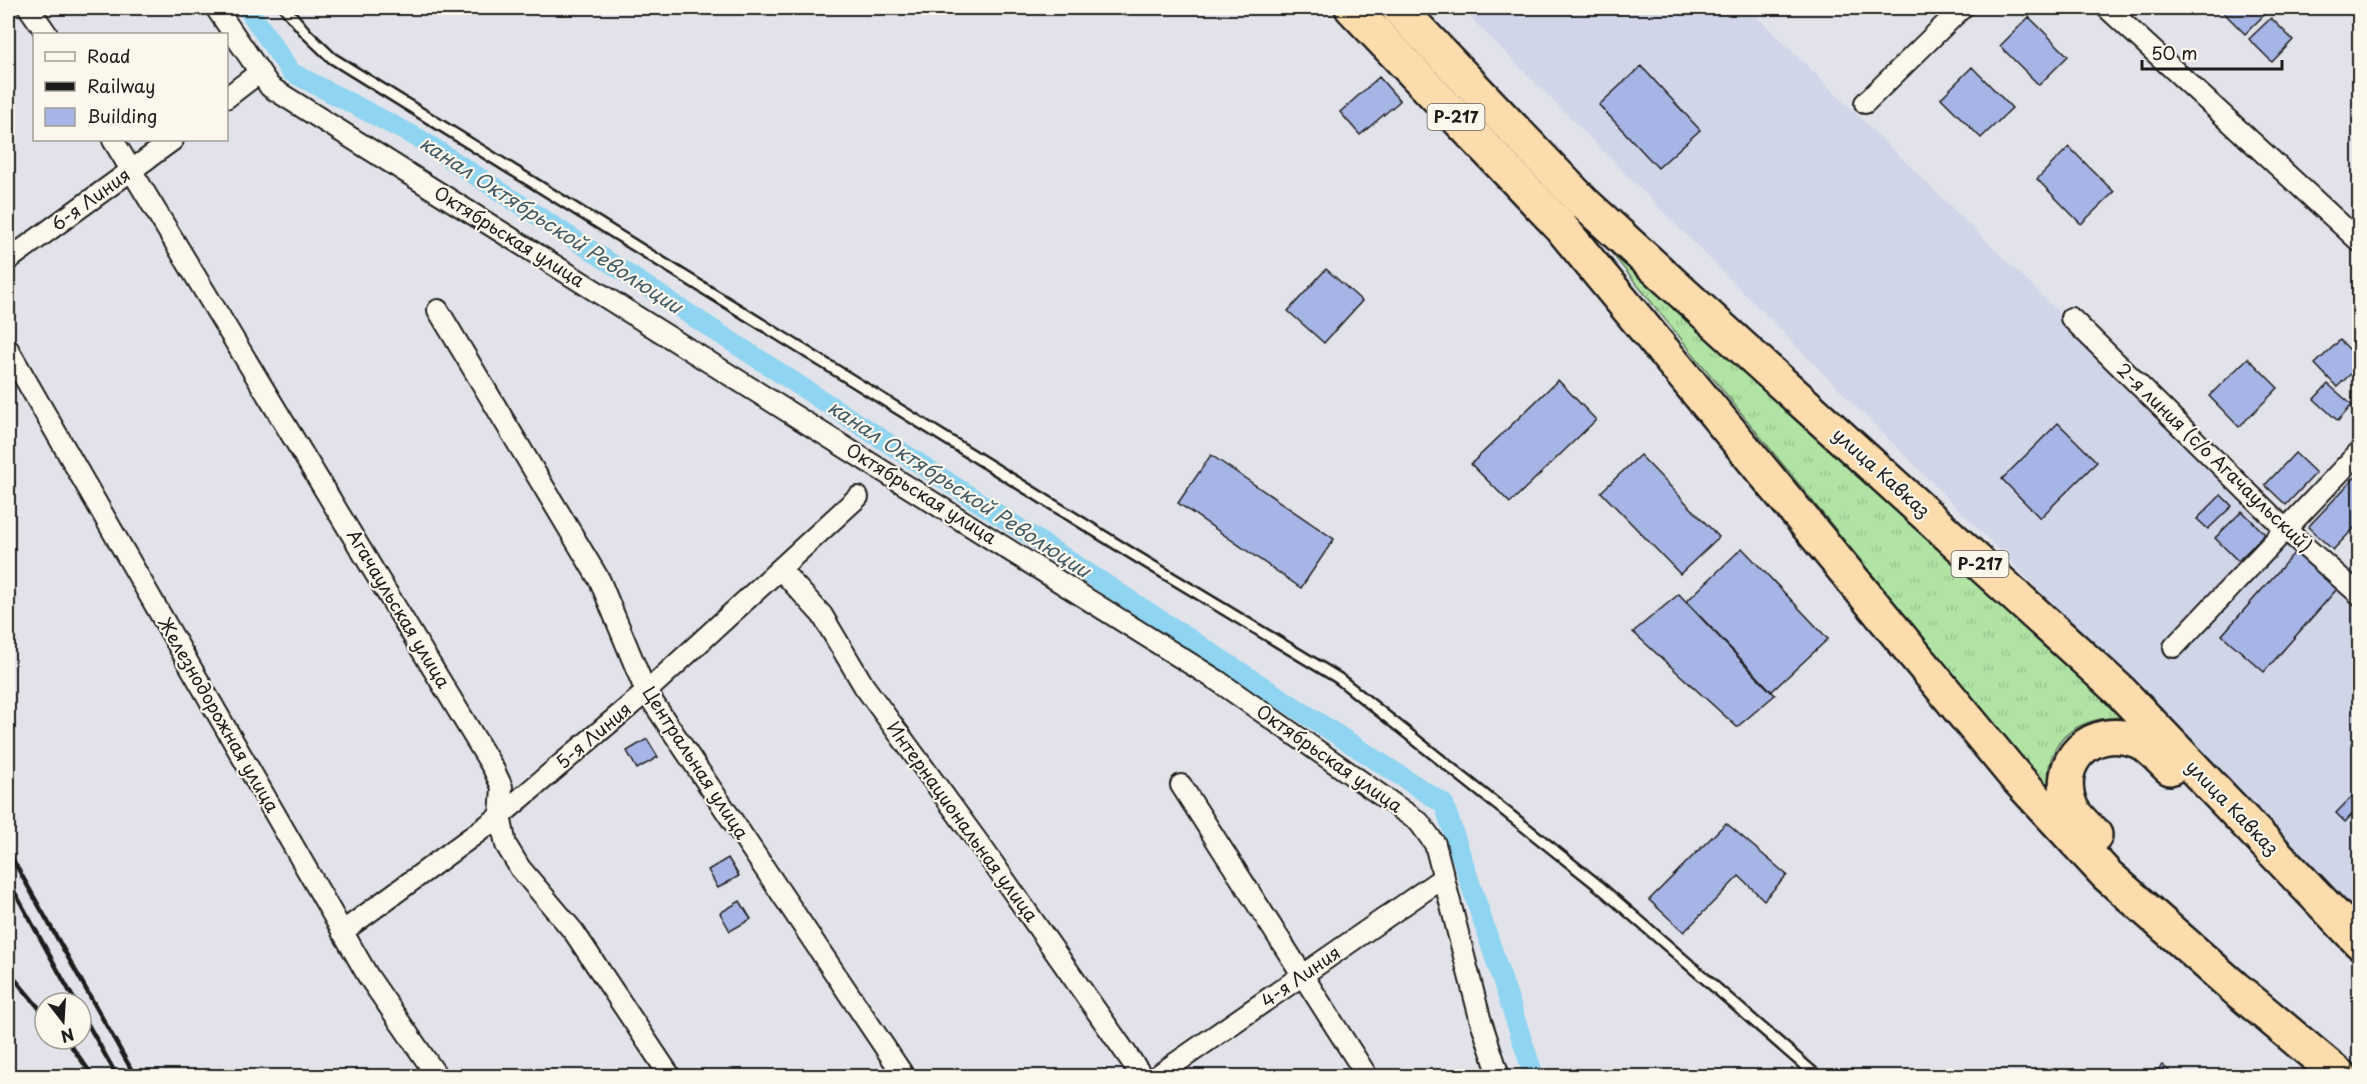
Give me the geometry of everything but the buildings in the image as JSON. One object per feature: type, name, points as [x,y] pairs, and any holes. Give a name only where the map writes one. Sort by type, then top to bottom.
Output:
[{"type":"highway","name":"Р-217","points":[[1352,8],[1560,226],[2014,775],[2107,875],[2235,988]]},
{"type":"highway","name":"улица Кавказ","points":[[1398,8],[1584,203],[2120,692],[2360,942]]},
{"type":"highway","points":[[2332,913],[2140,742],[2118,735],[2099,738],[2080,749],[2069,767],[2066,789],[2071,809],[2235,988],[2340,1077]]},
{"type":"street","points":[[29,8],[46,33]]},
{"type":"street","name":"Октябрьская улица","points":[[216,8],[270,87],[280,94],[1218,681],[1419,822],[1435,844],[1480,1018],[1498,1077]]},
{"type":"street","points":[[1865,103],[1962,8]]},
{"type":"street","points":[[2107,8],[2360,242]]},
{"type":"street","points":[[228,96],[260,72]]},
{"type":"street","name":"Агачаульская улица","points":[[115,141],[493,768],[502,787],[500,816],[506,845],[520,868],[574,932],[670,1077]]},
{"type":"street","name":"6-я Линия","points":[[8,260],[172,141]]},
{"type":"street","name":"Центральная улица","points":[[438,310],[600,581],[646,692],[904,1077]]},
{"type":"street","name":"2-я линия (с/о Агачаульский)","points":[[2071,318],[2285,529],[2360,595]]},
{"type":"street","name":"Железнодорожная улица","points":[[8,349],[342,932],[368,976],[437,1077]]},
{"type":"street","points":[[2174,647],[2360,451]]},
{"type":"street","name":"5-я Линия","points":[[342,932],[500,816],[646,692],[858,497]]},
{"type":"street","name":"Интернациональная улица","points":[[780,569],[822,615],[864,686],[983,849],[1142,1077]]},
{"type":"street","points":[[1181,785],[1305,976],[1367,1077]]},
{"type":"street","name":"4-я Линия","points":[[1157,1077],[1444,877]]},
{"type":"lane","points":[[285,8],[332,58],[1134,555],[1338,678],[1599,886],[1817,1077]]},
{"type":"shaded area","points":[[1461,8],[1752,8],[1750,10],[2359,606],[2359,913]]},
{"type":"green space","points":[[1609,250],[2127,717],[2089,722],[2068,734],[2053,754],[2049,767],[2051,795]]},
{"type":"waterway","name":"канал Октябрьской Революции","points":[[247,8],[291,72],[418,138],[1444,804],[1534,1076]]},
{"type":"railway","points":[[8,851],[135,1076]]},
{"type":"railway","points":[[8,880],[69,991]]},
{"type":"railway","points":[[8,971],[33,1001]]},
{"type":"railway","points":[[93,1033],[117,1076]]},
{"type":"railway","points":[[75,1051],[93,1076]]}]
